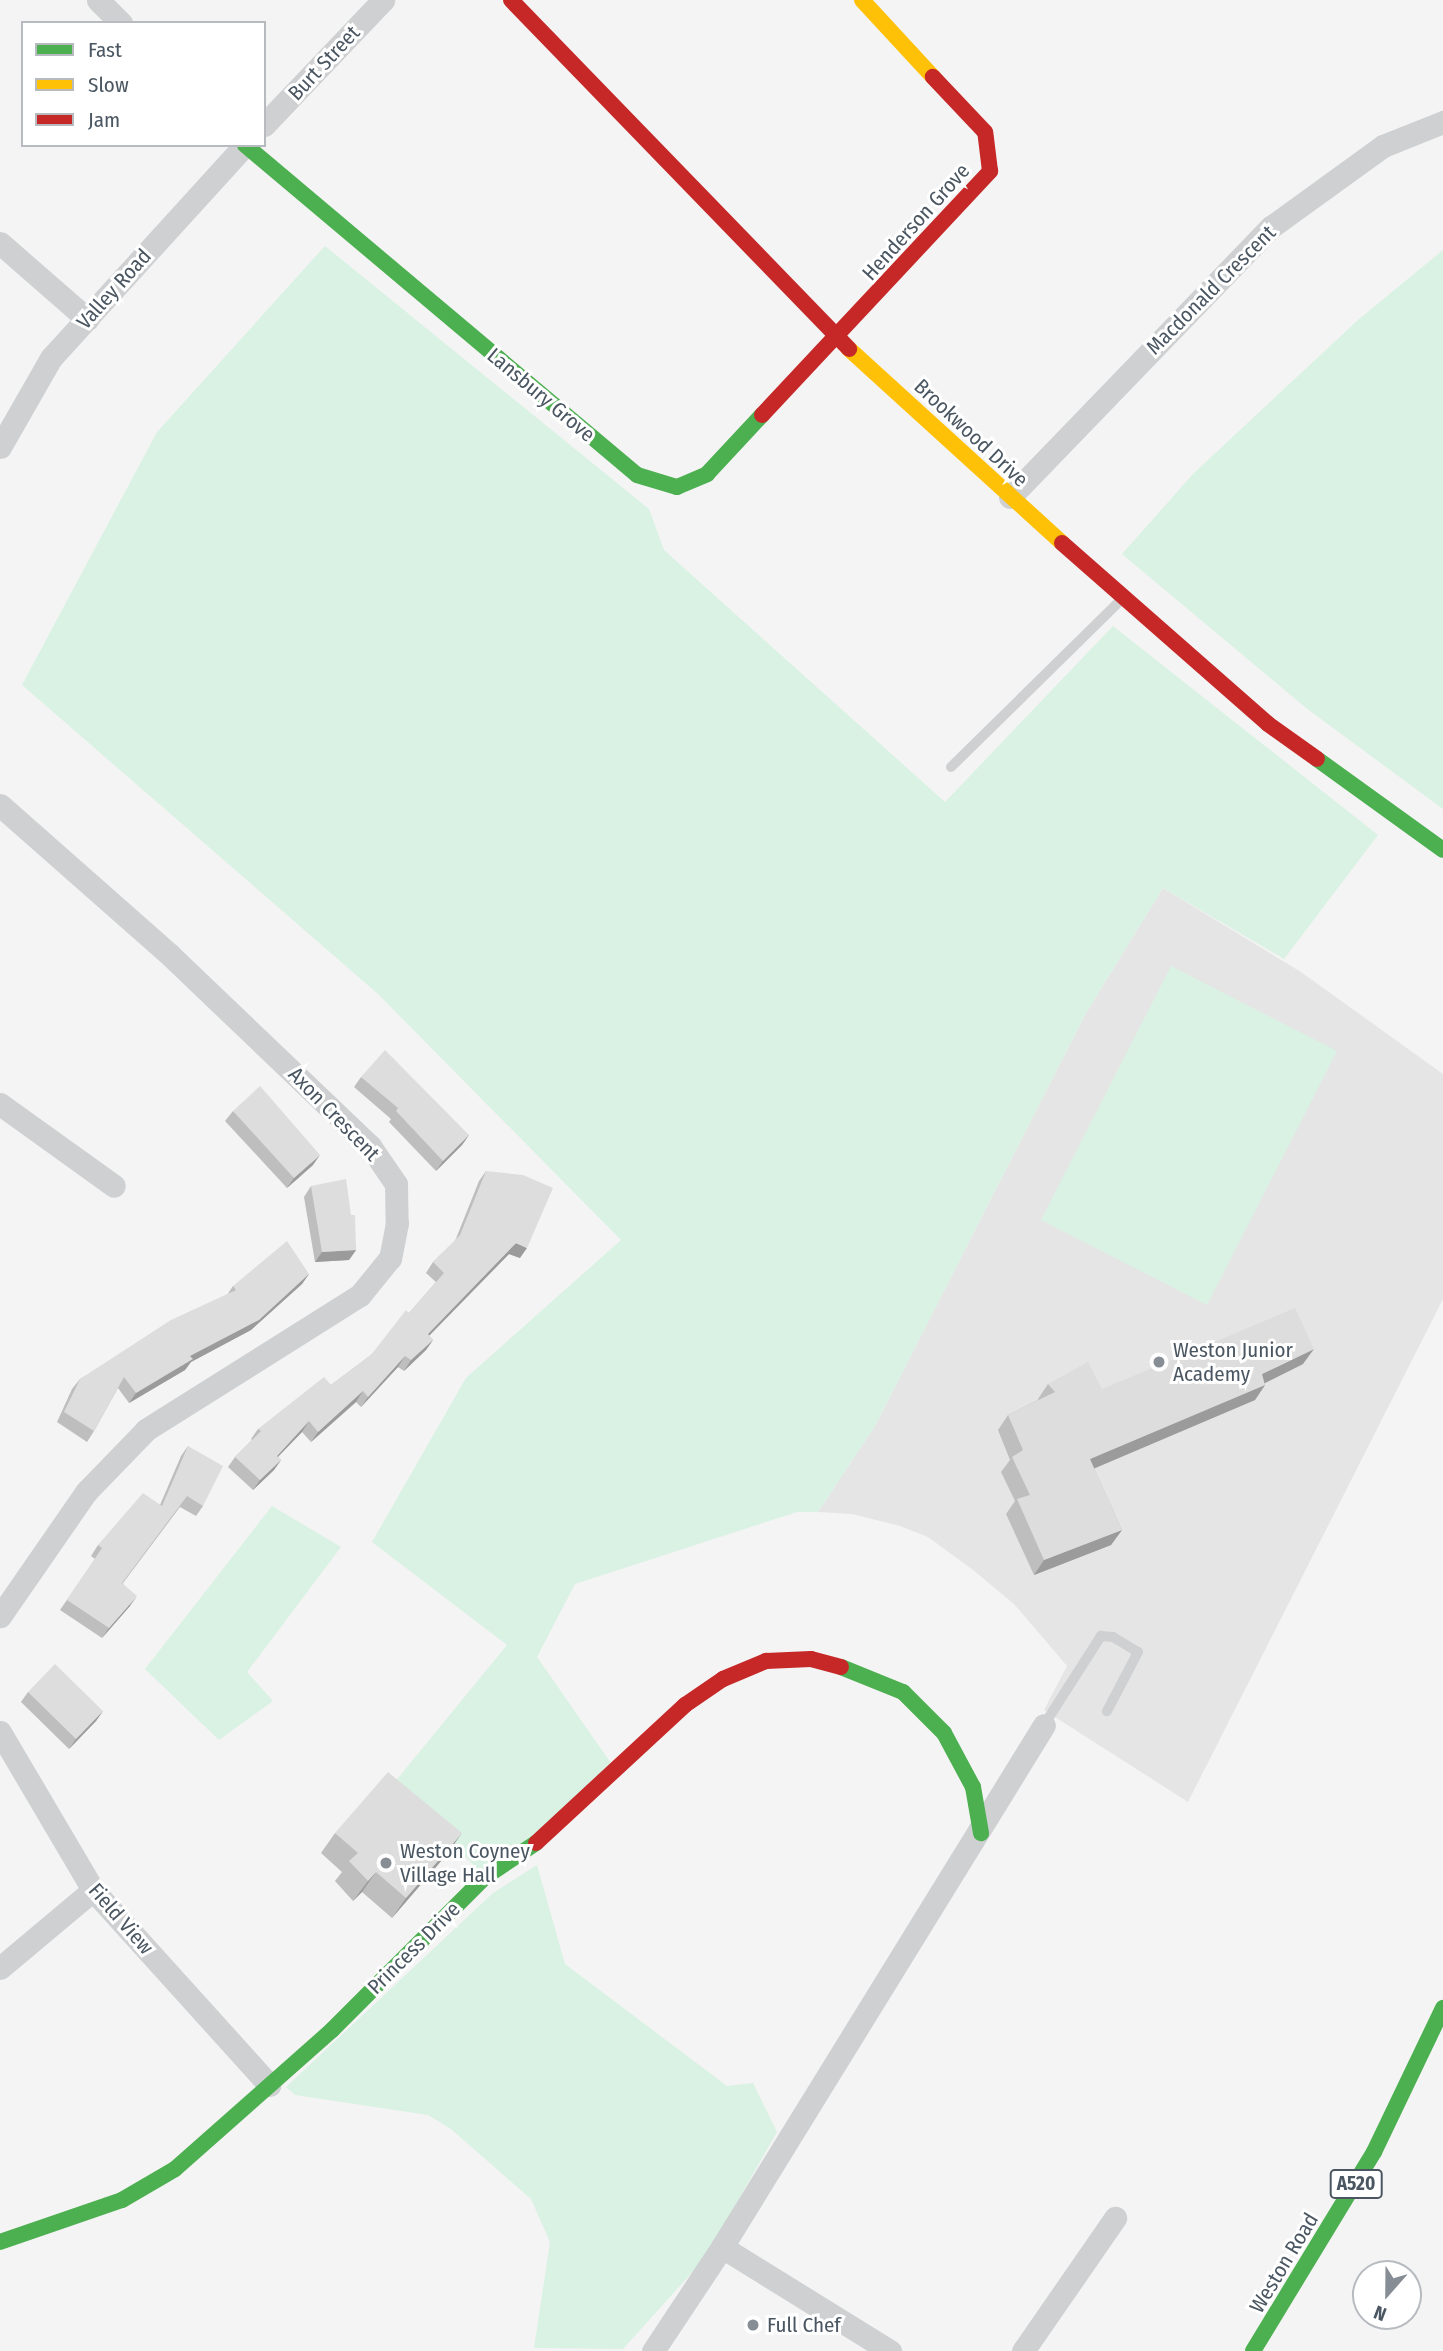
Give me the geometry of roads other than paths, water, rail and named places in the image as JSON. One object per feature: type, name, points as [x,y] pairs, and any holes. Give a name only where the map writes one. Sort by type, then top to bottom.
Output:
[{"type":"main road","name":"Brookwood Drive","points":[[511,0],[838,339],[1010,497],[1268,724],[1443,850]]},
{"type":"main road","name":"Henderson Grove","points":[[838,339],[990,172],[985,132],[862,0]]},
{"type":"main road","name":"Lansbury Grove","points":[[247,147],[637,475],[677,487],[706,474],[838,339]]},
{"type":"main road","name":"Princess Drive","points":[[0,2242],[122,2200],[175,2169],[332,2030],[485,1877],[531,1846],[685,1705],[723,1679],[766,1661],[811,1659],[859,1671],[903,1692],[944,1733],[974,1787],[981,1833]]},
{"type":"main road","name":"Weston Road","points":[[1253,2351],[1374,2152],[1443,2008]]},
{"type":"street","points":[[99,0],[119,21]]},
{"type":"street","name":"Burt Street","points":[[266,123],[383,0]]},
{"type":"street","name":"Macdonald Crescent","points":[[1010,497],[1271,227],[1383,146],[1443,122]]},
{"type":"street","name":"Valley Road","points":[[0,447],[51,358],[243,147]]},
{"type":"street","points":[[0,243],[87,318]]},
{"type":"street","name":"Axon Crescent","points":[[0,805],[170,955],[370,1146],[396,1184],[397,1223],[390,1258],[359,1294],[146,1430],[86,1492],[0,1616]]},
{"type":"street","points":[[0,1104],[114,1186]]},
{"type":"street","points":[[653,2351],[722,2247],[981,1833],[1044,1725]]},
{"type":"street","name":"Field View","points":[[0,1732],[93,1890],[269,2085]]},
{"type":"street","points":[[0,1968],[93,1890]]},
{"type":"street","points":[[1023,2351],[1115,2218]]},
{"type":"street","points":[[722,2247],[890,2351]]},
{"type":"lane","points":[[951,767],[1123,598]]},
{"type":"lane","points":[[1044,1725],[1101,1636],[1113,1637],[1138,1652],[1107,1711]]},
{"type":"place","name":"Weston Junior Academy","points":[[1159,1362]]},
{"type":"place","name":"Weston Coyney Village Hall","points":[[386,1863]]},
{"type":"place","name":"Full Chef","points":[[753,2325]]}]
